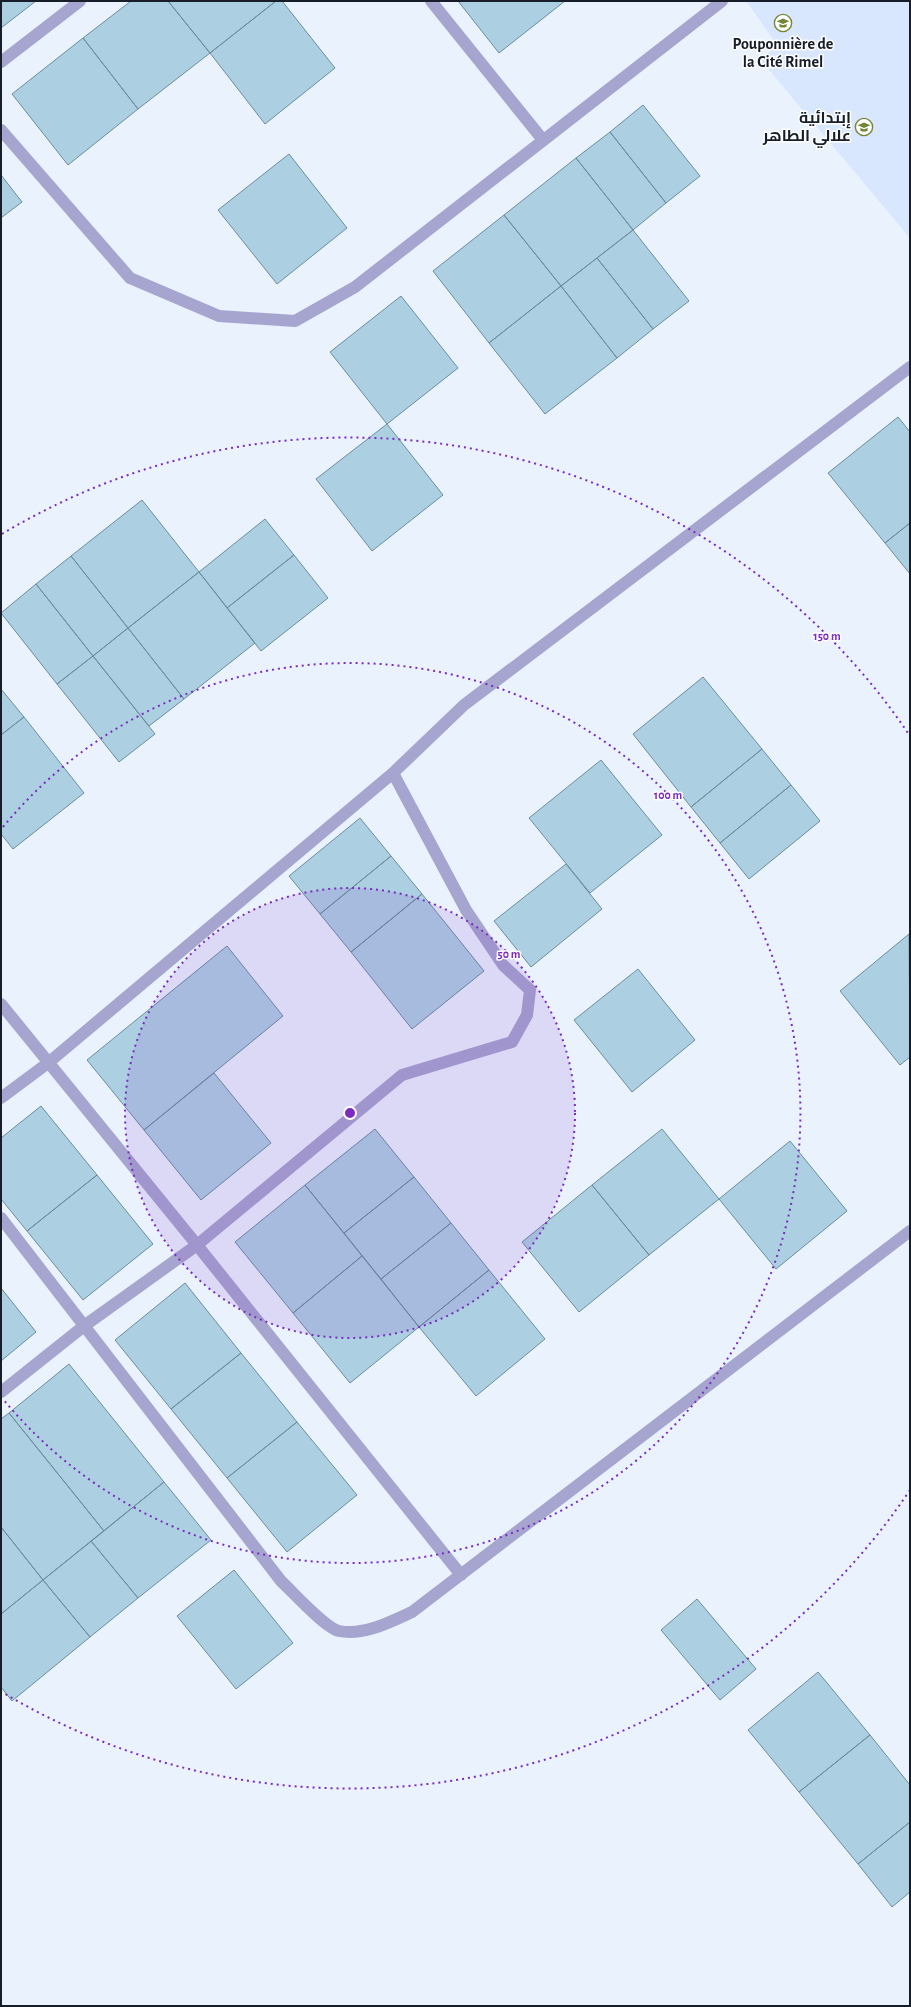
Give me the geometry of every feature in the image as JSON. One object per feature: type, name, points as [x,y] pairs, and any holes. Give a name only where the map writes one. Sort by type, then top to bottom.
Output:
[{"type":"street","points":[[1,62],[80,1]]},
{"type":"street","points":[[431,1],[543,140]]},
{"type":"street","points":[[1,130],[130,278],[219,316],[296,321],[354,287],[691,27],[722,1]]},
{"type":"street","points":[[1,1098],[48,1063],[394,773],[464,706],[910,367]]},
{"type":"street","points":[[1,1392],[84,1326],[197,1245],[402,1075],[512,1042],[527,1015],[530,990],[503,965],[466,910],[394,773]]},
{"type":"street","points":[[1,1004],[197,1245],[461,1575]]},
{"type":"street","points":[[1,1218],[281,1581],[324,1622],[338,1631],[361,1631],[386,1623],[412,1612],[910,1231]]},
{"type":"shaded area","name":"إبتدائية علالي الطاهر","points":[[746,1],[910,1],[910,238],[760,59],[778,46]]},
{"type":"building","points":[[1,1],[36,1],[1,28]]},
{"type":"building","points":[[131,1],[168,1],[210,53],[138,109],[83,38]]},
{"type":"building","points":[[168,1],[276,1],[210,53]]},
{"type":"building","points":[[276,1],[282,1],[335,68],[265,124],[210,53]]},
{"type":"building","points":[[458,1],[565,1],[499,53]]},
{"type":"building","points":[[83,38],[138,109],[68,165],[12,94]]},
{"type":"building","points":[[643,105],[700,176],[666,203],[610,132]]},
{"type":"building","points":[[610,132],[666,203],[633,230],[576,158]]},
{"type":"building","points":[[289,154],[347,228],[277,284],[218,210]]},
{"type":"building","points":[[576,158],[633,230],[561,286],[504,215]]},
{"type":"building","points":[[1,175],[22,202],[1,218]]},
{"type":"building","points":[[504,215],[561,286],[489,343],[433,271]]},
{"type":"building","points":[[633,230],[689,301],[653,329],[597,258]]},
{"type":"building","points":[[597,258],[653,329],[617,358],[561,286]]},
{"type":"building","points":[[561,286],[617,358],[545,414],[489,343]]},
{"type":"building","points":[[401,296],[458,368],[387,424],[330,352]]},
{"type":"building","points":[[898,417],[910,432],[910,523],[885,543],[828,473]]},
{"type":"building","points":[[387,424],[443,495],[372,551],[316,479]]},
{"type":"building","points":[[142,500],[199,572],[128,628],[71,556]]},
{"type":"building","points":[[265,519],[294,555],[227,608],[199,572]]},
{"type":"building","points":[[910,523],[910,574],[885,543]]},
{"type":"building","points":[[294,555],[328,598],[261,651],[227,608]]},
{"type":"building","points":[[71,556],[128,628],[93,656],[36,584]]},
{"type":"building","points":[[199,572],[255,643],[184,699],[128,628]]},
{"type":"building","points":[[36,584],[93,656],[57,684],[1,613]]},
{"type":"building","points":[[128,628],[184,699],[149,726],[93,656]]},
{"type":"building","points":[[93,656],[155,734],[119,762],[57,684]]},
{"type":"building","points":[[703,677],[762,749],[691,807],[633,734]]},
{"type":"building","points":[[1,689],[24,717],[1,735]]},
{"type":"building","points":[[24,717],[84,793],[13,849],[1,834],[1,735]]},
{"type":"building","points":[[762,749],[791,785],[720,843],[691,807]]},
{"type":"building","points":[[601,760],[662,835],[590,893],[529,818]]},
{"type":"building","points":[[791,785],[820,821],[749,879],[720,843]]},
{"type":"building","points":[[360,818],[391,856],[320,914],[289,876]]},
{"type":"building","points":[[391,856],[422,894],[351,952],[320,914]]},
{"type":"building","points":[[566,864],[602,909],[531,967],[494,921]]},
{"type":"building","points":[[422,894],[484,971],[412,1029],[351,952]]},
{"type":"building","points":[[909,934],[910,1057],[900,1065],[840,991]]},
{"type":"building","points":[[227,946],[283,1016],[144,1130],[87,1060]]},
{"type":"building","points":[[638,969],[695,1040],[632,1092],[574,1020]]},
{"type":"building","points":[[214,1073],[271,1143],[201,1200],[144,1130]]},
{"type":"building","points":[[41,1106],[97,1175],[27,1231],[1,1199],[1,1138]]},
{"type":"building","points":[[375,1129],[414,1177],[344,1233],[305,1185]]},
{"type":"building","points":[[662,1129],[719,1199],[649,1255],[592,1185]]},
{"type":"building","points":[[790,1141],[847,1211],[776,1269],[719,1199]]},
{"type":"building","points":[[97,1175],[153,1244],[83,1300],[27,1231]]},
{"type":"building","points":[[414,1177],[451,1223],[381,1279],[344,1233]]},
{"type":"building","points":[[305,1185],[362,1256],[293,1313],[235,1242]]},
{"type":"building","points":[[592,1185],[649,1255],[579,1312],[522,1242]]},
{"type":"building","points":[[451,1223],[489,1270],[419,1327],[381,1279]]},
{"type":"building","points":[[362,1256],[419,1327],[350,1383],[293,1313]]},
{"type":"building","points":[[489,1270],[545,1339],[476,1396],[419,1327]]},
{"type":"building","points":[[185,1283],[241,1353],[171,1409],[115,1340]]},
{"type":"building","points":[[1,1288],[36,1332],[1,1361]]},
{"type":"building","points":[[241,1353],[297,1422],[227,1478],[171,1409]]},
{"type":"building","points":[[69,1364],[164,1482],[104,1531],[9,1413]]},
{"type":"building","points":[[9,1413],[104,1531],[43,1580],[1,1527],[1,1419]]},
{"type":"building","points":[[297,1422],[357,1495],[287,1552],[227,1478]]},
{"type":"building","points":[[164,1482],[211,1540],[138,1598],[91,1541]]},
{"type":"building","points":[[1,1527],[43,1580],[1,1614]]},
{"type":"building","points":[[91,1541],[138,1598],[90,1637],[43,1580]]},
{"type":"building","points":[[234,1570],[293,1643],[236,1689],[177,1616]]},
{"type":"building","points":[[43,1580],[90,1637],[12,1701],[1,1687],[1,1614]]},
{"type":"building","points":[[697,1599],[756,1669],[720,1700],[661,1630]]},
{"type":"building","points":[[818,1672],[870,1735],[799,1792],[748,1730]]},
{"type":"building","points":[[870,1735],[910,1785],[910,1822],[858,1864],[799,1792]]},
{"type":"building","points":[[910,1822],[910,1892],[892,1907],[858,1864]]},
{"type":"place","name":"Pouponnière de la Cité Rimel","points":[[783,23]]},
{"type":"place","name":"إبتدائية علالي الطاهر","points":[[864,127]]}]
